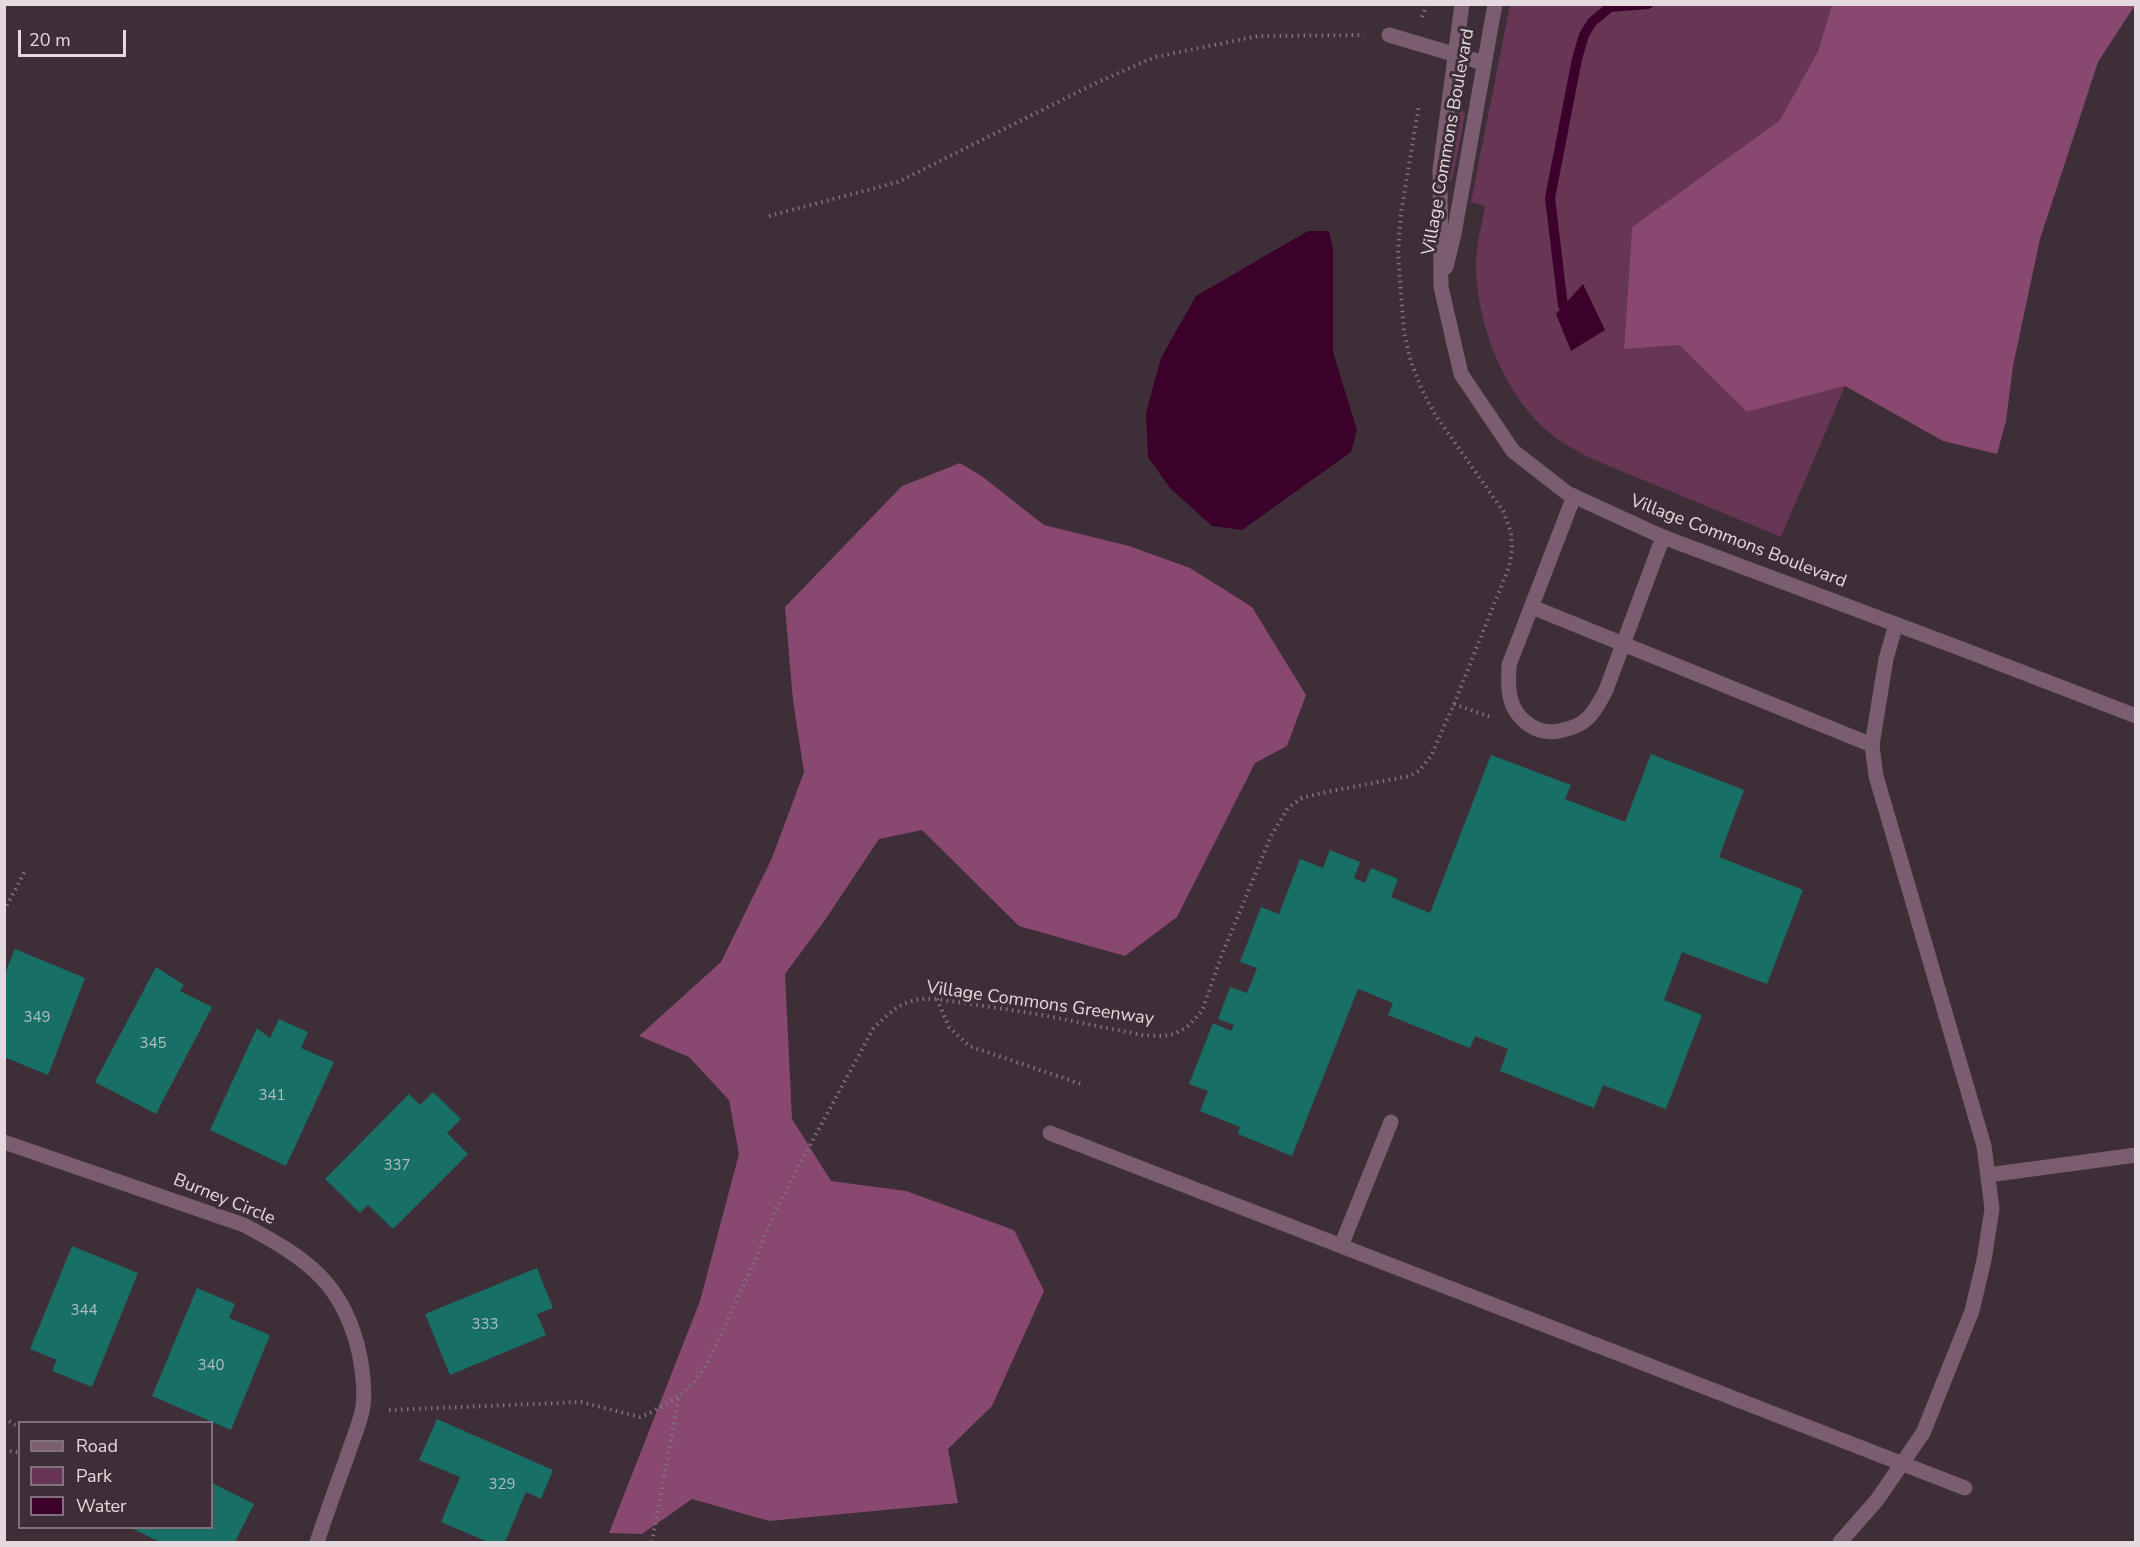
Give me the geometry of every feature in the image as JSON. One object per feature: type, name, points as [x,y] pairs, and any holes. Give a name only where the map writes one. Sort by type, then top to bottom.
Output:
[{"type":"street","name":"Village Commons Boulevard","points":[[1462,4],[1440,170],[1441,287],[1461,374],[1513,451],[1574,496],[1663,537],[2136,716]]},
{"type":"street","name":"Village Commons Boulevard","points":[[1441,287],[1454,234],[1495,4]]},
{"type":"street","points":[[1389,35],[1484,63]]},
{"type":"street","points":[[1574,496],[1509,665],[1509,691],[1515,710],[1525,723],[1539,731],[1555,733],[1587,720],[1606,690],[1663,537]]},
{"type":"street","points":[[1532,607],[1872,745]]},
{"type":"street","points":[[1840,1542],[1877,1500],[1923,1434],[1972,1311],[1984,1260],[1992,1209],[1984,1146],[1876,776],[1872,745],[1886,659],[1896,624]]},
{"type":"street","points":[[1341,1246],[1391,1122]]},
{"type":"street","points":[[1050,1133],[1965,1488]]},
{"type":"street","name":"Burney Circle","points":[[4,1142],[244,1225],[280,1244],[315,1270],[330,1286],[352,1327],[361,1365],[362,1413],[317,1542]]},
{"type":"street","points":[[1988,1174],[2136,1155]]},
{"type":"path","points":[[1422,45],[1422,16],[1427,4]]},
{"type":"path","points":[[769,216],[898,182],[1098,82],[1155,57],[1258,36],[1389,35]]},
{"type":"path","name":"Village Commons Greenway","points":[[362,1413],[581,1402],[640,1417],[678,1396],[695,1381],[707,1364],[776,1210],[873,1029],[890,1012],[905,1002],[922,998],[937,999],[1037,1014],[1142,1035],[1174,1034],[1187,1027],[1202,1011],[1221,957],[1271,836],[1288,808],[1302,798],[1311,795],[1410,776],[1419,771],[1431,756],[1454,704],[1509,567],[1512,550],[1511,532],[1503,511],[1436,416],[1422,390],[1411,362],[1404,332],[1398,253],[1401,213],[1421,97]]},
{"type":"path","points":[[1454,704],[1499,721]]},
{"type":"path","points":[[4,911],[25,871]]},
{"type":"path","points":[[937,999],[949,1027],[969,1046],[1084,1085]]},
{"type":"path","points":[[652,1542],[678,1396]]},
{"type":"path","points":[[4,1418],[18,1427]]},
{"type":"green space","points":[[1510,5],[1832,5],[1818,51],[1780,120],[1632,227],[1624,348],[1679,345],[1747,412],[1845,386],[1781,537],[1606,465],[1568,446],[1545,429],[1530,413],[1504,375],[1486,331],[1477,286],[1476,257],[1485,206],[1471,202]]},
{"type":"green space","points":[[1462,110],[1465,114],[1453,177],[1450,182],[1457,113]]},
{"type":"shaded area","points":[[1832,5],[2135,5],[2098,62],[2040,239],[2013,366],[2006,421],[1997,454],[1943,441],[1845,386],[1747,412],[1679,345],[1624,349],[1632,227],[1780,120],[1818,51]]},
{"type":"shaded area","points":[[960,463],[983,477],[1044,525],[1129,546],[1190,568],[1252,607],[1306,695],[1287,746],[1255,763],[1177,917],[1125,956],[1019,926],[922,830],[879,839],[825,920],[785,974],[792,1119],[831,1181],[906,1191],[1014,1230],[1044,1291],[992,1406],[948,1449],[958,1503],[769,1521],[692,1499],[642,1534],[609,1533],[700,1301],[739,1154],[729,1100],[689,1057],[639,1036],[721,962],[772,858],[804,772],[793,701],[785,607],[902,486]]},
{"type":"water","points":[[1308,231],[1329,231],[1333,249],[1333,352],[1357,430],[1351,452],[1242,530],[1212,526],[1170,488],[1148,457],[1146,413],[1161,358],[1196,296]]},
{"type":"water","points":[[1583,284],[1605,330],[1571,351],[1556,314]]},
{"type":"building","points":[[1651,754],[1744,790],[1719,857],[1803,890],[1767,984],[1682,952],[1664,1000],[1702,1015],[1666,1109],[1603,1085],[1594,1108],[1500,1071],[1508,1049],[1475,1036],[1470,1048],[1388,1015],[1393,1003],[1358,989],[1292,1156],[1238,1134],[1240,1127],[1200,1111],[1208,1091],[1189,1084],[1213,1023],[1231,1031],[1234,1025],[1218,1019],[1230,987],[1247,993],[1257,968],[1240,962],[1261,907],[1279,914],[1300,859],[1323,868],[1330,850],[1360,862],[1354,878],[1365,883],[1371,868],[1398,879],[1391,897],[1430,913],[1491,755],[1571,785],[1565,799],[1625,822]]},
{"type":"building","points":[[15,949],[85,978],[48,1075],[4,1057],[4,976]]},
{"type":"building","points":[[156,967],[184,985],[180,991],[212,1007],[156,1114],[95,1082]]},
{"type":"building","points":[[279,1019],[308,1032],[301,1048],[334,1062],[286,1166],[210,1130],[257,1028],[270,1038]]},
{"type":"building","points":[[433,1092],[461,1119],[447,1133],[468,1154],[393,1229],[368,1205],[360,1213],[325,1179],[409,1094],[420,1105]]},
{"type":"building","points":[[72,1246],[138,1273],[92,1387],[52,1371],[57,1360],[30,1349]]},
{"type":"building","points":[[537,1268],[553,1308],[537,1314],[546,1335],[450,1375],[425,1314]]},
{"type":"building","points":[[197,1288],[235,1304],[229,1318],[270,1335],[231,1430],[152,1396]]},
{"type":"building","points":[[437,1419],[553,1470],[541,1499],[526,1492],[505,1542],[488,1542],[441,1522],[460,1477],[419,1460]]},
{"type":"building","points":[[213,1484],[254,1504],[235,1542],[160,1542],[133,1529],[213,1529]]},
{"type":"waterway","points":[[1563,306],[1550,198],[1577,59],[1584,35],[1592,22],[1610,7],[1648,4]]}]
